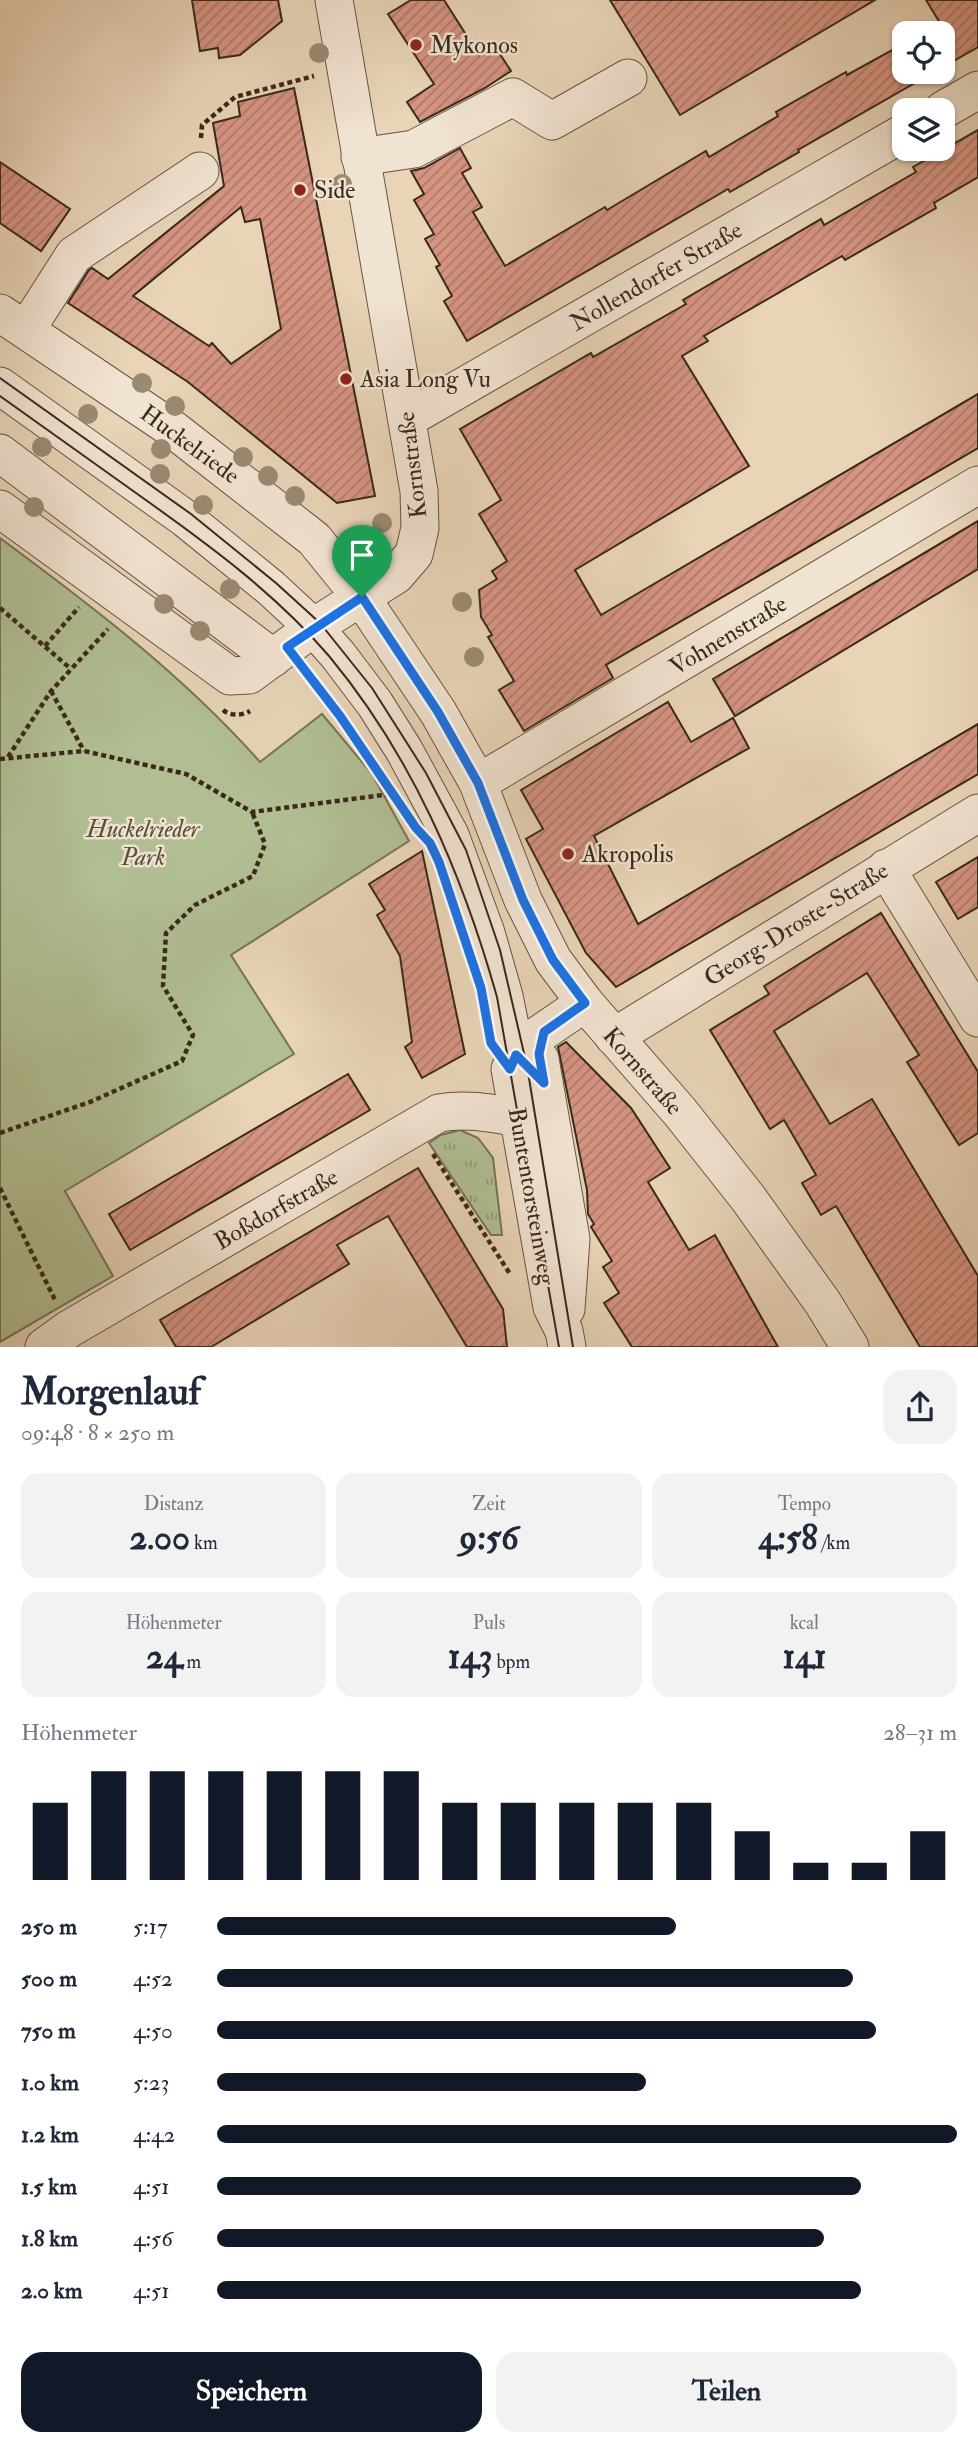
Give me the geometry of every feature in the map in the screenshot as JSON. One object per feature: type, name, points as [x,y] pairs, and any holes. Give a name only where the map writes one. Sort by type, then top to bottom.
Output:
[{"type":"street","name":"Kornstraße","points":[[334,0],[419,491],[420,528],[414,554],[396,575],[362,597],[438,712],[478,783],[523,900],[553,960],[585,1003],[680,1112],[748,1198],[823,1303],[850,1347]]},
{"type":"street","points":[[360,158],[414,149],[513,97],[552,121],[628,78]]},
{"type":"street","points":[[955,103],[978,90]]},
{"type":"street","name":"Nollendorfer Straße","points":[[407,419],[892,139]]},
{"type":"street","points":[[7,318],[74,255],[200,172]]},
{"type":"street","name":"Huckelriede","points":[[7,318],[174,430],[314,538],[362,597]]},
{"type":"street","name":"Buntentorsteinweg","points":[[0,386],[186,519],[271,588],[314,628],[375,704],[431,797],[450,835],[490,945],[504,996],[516,1055],[510,1069],[561,1328]]},
{"type":"street","points":[[0,453],[273,658]]},
{"type":"street","name":"Vohnenstraße","points":[[478,783],[978,485]]},
{"type":"street","points":[[0,509],[230,676],[249,675],[362,597]]},
{"type":"street","name":"Georg-Droste-Straße","points":[[614,1037],[978,813]]},
{"type":"street","points":[[886,868],[978,1018]]},
{"type":"street","points":[[544,1083],[516,1055],[522,1046],[585,1003]]},
{"type":"street","name":"Buntentorsteinweg","points":[[544,1032],[539,1054],[571,1239],[561,1328]]},
{"type":"street","name":"Boßdorfstraße","points":[[56,1338],[439,1113],[479,1110],[519,1118]]},
{"type":"path","points":[[200,172],[202,125],[235,97],[345,68]]},
{"type":"path","points":[[45,646],[88,597]]},
{"type":"path","points":[[0,608],[71,669]]},
{"type":"path","points":[[8,758],[51,691],[109,629]]},
{"type":"path","points":[[51,691],[84,751]]},
{"type":"path","points":[[0,759],[84,751],[186,774],[252,812],[392,794]]},
{"type":"path","points":[[385,783],[398,802]]},
{"type":"path","points":[[0,1133],[90,1102],[182,1061],[193,1035],[163,986],[166,933],[195,905],[253,876],[265,844],[252,812]]},
{"type":"path","points":[[416,1127],[516,1283],[561,1328]]},
{"type":"path","points":[[0,1188],[56,1338]]},
{"type":"green space","name":"Huckelrieder Park","points":[[0,538],[103,616],[169,671],[231,730],[260,762],[322,714],[372,774],[409,841],[231,955],[294,1054],[65,1191],[113,1276],[0,1342]]},
{"type":"green space","points":[[460,1130],[478,1138],[493,1158],[502,1235],[491,1235],[429,1143],[441,1135]]},
{"type":"building","points":[[192,0],[278,0],[282,21],[240,55],[219,58],[218,48],[200,51]]},
{"type":"building","points":[[411,0],[444,0],[479,55],[494,45],[511,71],[485,88],[420,122],[407,102],[434,84],[388,14]]},
{"type":"building","points":[[610,0],[875,0],[680,115]]},
{"type":"building","points":[[926,0],[978,0],[978,47],[955,60],[955,21],[939,21]]},
{"type":"building","points":[[892,50],[892,84],[913,84],[730,192],[728,189],[467,341],[444,301],[452,296],[436,267],[440,265],[425,239],[434,234],[414,200],[424,194],[411,171],[424,168],[460,148],[471,168],[462,173],[482,207],[473,212],[505,266],[706,151],[709,157],[778,116],[776,112],[846,72],[847,75]]},
{"type":"building","points":[[294,88],[375,496],[337,503],[188,382],[68,303],[89,270],[92,268],[108,279],[224,186],[213,123],[240,116],[238,102]],"holes":[[[241,207],[245,222],[260,219],[281,329],[231,364],[212,343],[209,346],[133,296]]]},
{"type":"building","points":[[978,130],[978,177],[934,203],[936,208],[845,260],[842,256],[704,336],[708,341],[682,356],[749,466],[575,570],[601,615],[978,394],[978,448],[606,665],[613,678],[524,731],[499,690],[514,681],[488,637],[492,635],[481,617],[479,590],[497,579],[492,571],[507,561],[479,514],[501,500],[460,429],[591,353],[593,357],[686,304],[683,300],[821,219],[824,225],[916,172],[913,167],[924,161],[955,161],[955,143]]},
{"type":"building","points":[[0,162],[70,209],[41,251],[0,223]]},
{"type":"building","points":[[978,521],[978,569],[735,716],[713,679]]},
{"type":"building","points":[[668,702],[691,742],[733,718],[749,748],[594,836],[638,924],[978,724],[978,774],[616,987],[586,953],[526,839],[543,829],[521,790]]},
{"type":"building","points":[[422,851],[465,1054],[422,1078],[405,1047],[412,1042],[400,956],[377,915],[385,910],[369,884]]},
{"type":"building","points":[[978,857],[978,907],[958,919],[936,882]]},
{"type":"building","points":[[881,913],[978,1072],[978,1133],[959,1145],[907,1062],[919,1055],[867,973],[774,1031],[830,1124],[872,1099],[978,1276],[978,1347],[920,1347],[836,1206],[821,1215],[802,1183],[816,1175],[784,1120],[770,1129],[710,1030],[769,994],[764,986]]},
{"type":"building","points":[[566,1042],[631,1108],[670,1168],[648,1182],[689,1250],[715,1235],[778,1347],[632,1347],[604,1303],[619,1293],[603,1267],[612,1261],[591,1227],[594,1224],[588,1214],[587,1190],[558,1047]]},
{"type":"building","points":[[348,1074],[370,1110],[130,1250],[109,1214]]},
{"type":"building","points":[[418,1168],[503,1309],[507,1347],[467,1347],[388,1216],[337,1245],[349,1264],[211,1347],[176,1347],[160,1320]]},
{"type":"tram line","points":[[0,378],[191,514],[276,583],[320,623],[372,688],[426,773],[466,850],[500,950],[527,1066],[573,1347]]},
{"type":"tram line","points":[[0,396],[192,534],[264,591],[329,656],[359,694],[385,734],[409,775],[450,861],[468,905],[497,997],[559,1347]]},
{"type":"place","name":"Mykonos","points":[[416,45]]},
{"type":"place","name":"Side","points":[[300,190]]},
{"type":"place","name":"Asia Long Vu","points":[[346,379]]},
{"type":"place","name":"Akropolis","points":[[568,854]]},
{"type":"route","points":[[362,597],[438,712],[478,783],[523,900],[553,960],[585,1003],[544,1032],[539,1054],[544,1083],[516,1055],[510,1069],[491,1043],[481,988],[439,862],[430,843],[416,828],[340,716],[287,647],[362,597]]}]
